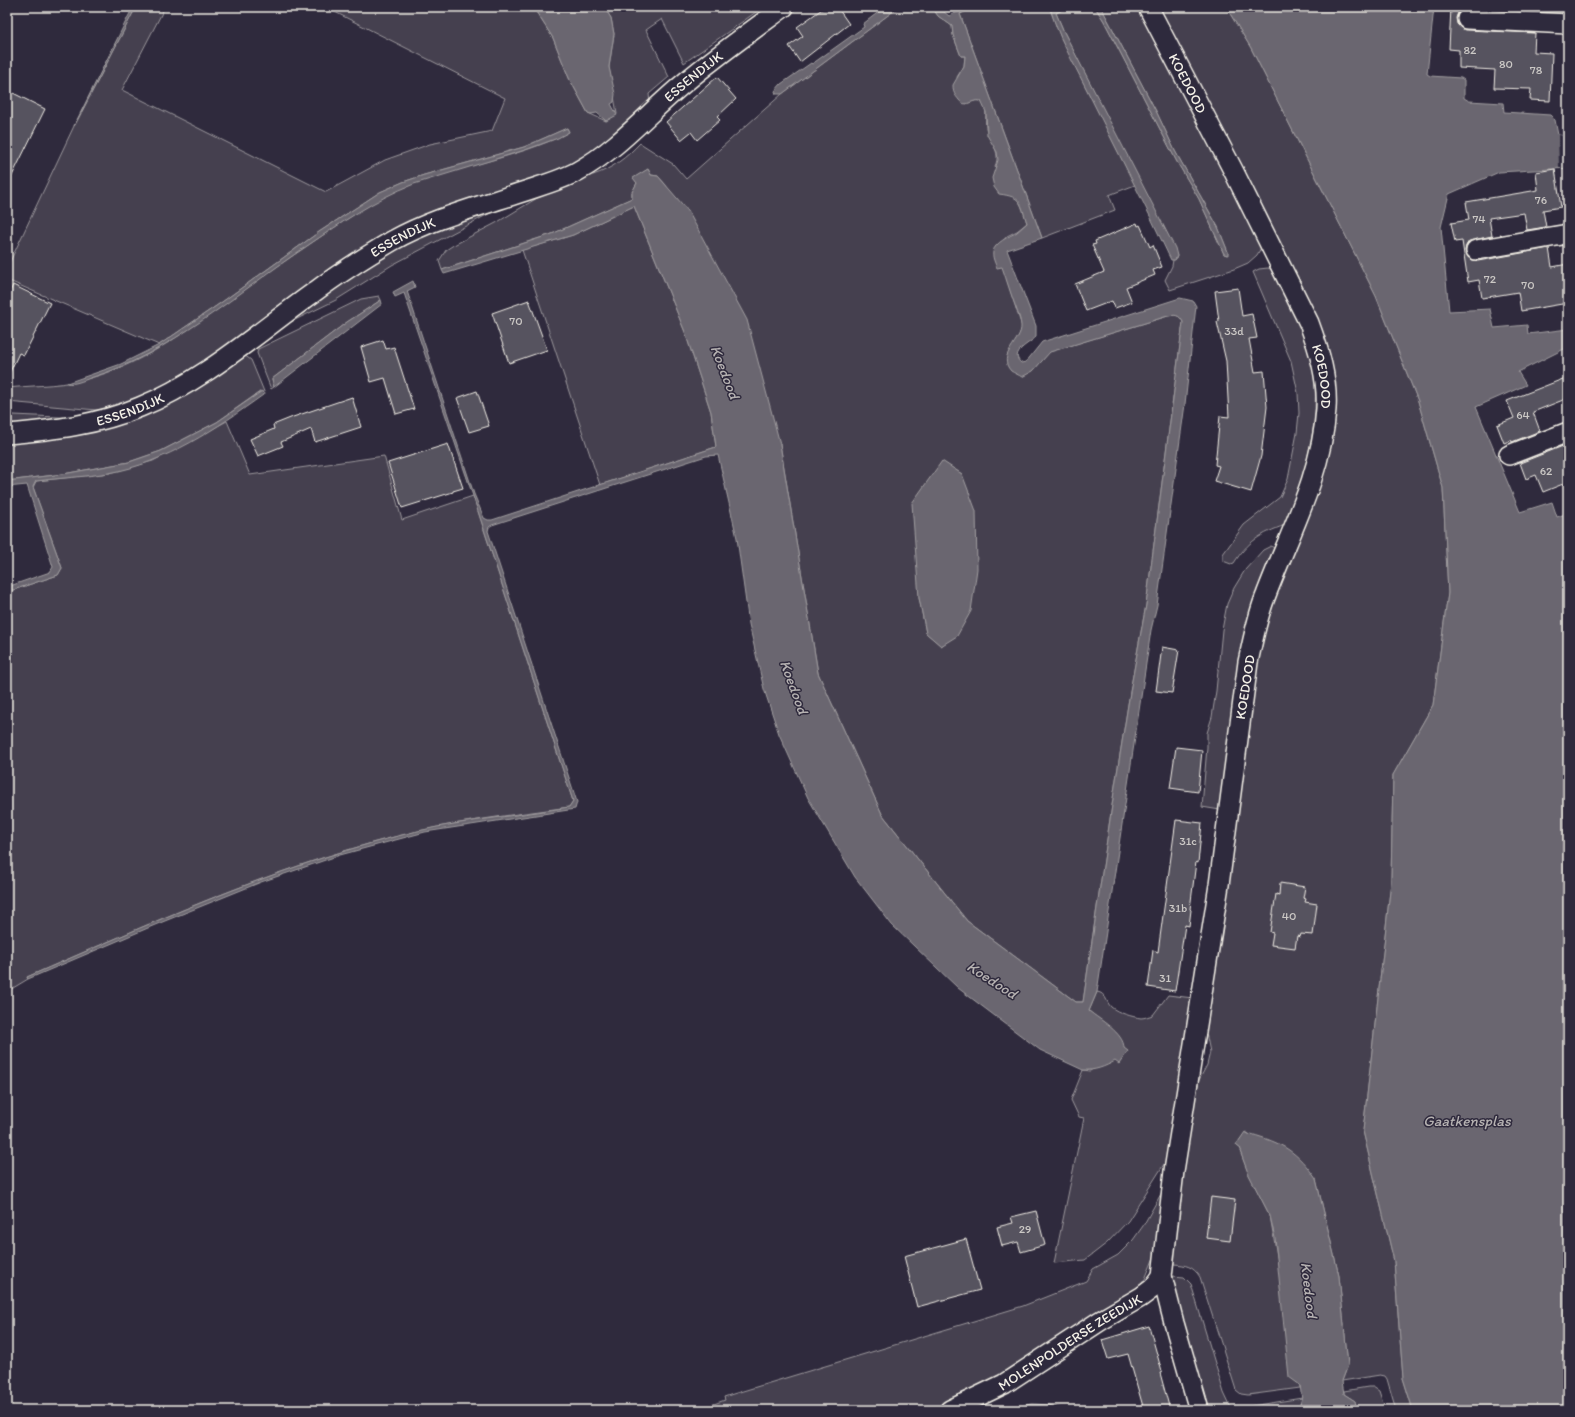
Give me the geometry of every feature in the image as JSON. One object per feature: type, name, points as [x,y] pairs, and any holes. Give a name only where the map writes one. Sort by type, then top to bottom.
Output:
[{"type":"street","name":"ESSENDIJK","points":[[7,434],[85,425],[140,407],[179,388],[248,342],[342,273],[395,240],[435,222],[559,180],[579,170],[612,147],[688,80],[784,7]]},
{"type":"street","name":"KOEDOOD","points":[[1148,7],[1233,170],[1309,323],[1322,365],[1326,408],[1322,441],[1314,474],[1303,507],[1265,597],[1255,629],[1248,662],[1219,885],[1174,1171],[1162,1276],[1199,1410]]},
{"type":"street","points":[[1467,19],[1568,24]]},
{"type":"street","points":[[1476,250],[1568,234]]},
{"type":"street","points":[[1509,455],[1568,432]]},
{"type":"street","name":"MOLENPOLDERSE ZEEDIJK","points":[[950,1410],[1004,1384],[1100,1321],[1141,1297],[1152,1288],[1162,1276]]},
{"type":"shaded area","points":[[136,7],[165,7],[122,90],[326,192],[385,160],[430,144],[492,131],[505,98],[325,7],[533,7],[553,38],[569,78],[588,113],[606,121],[617,114],[609,67],[614,34],[611,18],[604,7],[763,7],[684,63],[662,19],[646,30],[669,77],[649,94],[650,104],[607,142],[563,170],[475,199],[186,376],[108,411],[7,402],[7,388],[62,384],[84,380],[127,365],[158,349],[188,330],[312,242],[376,201],[393,192],[436,176],[526,150],[569,132],[567,128],[524,147],[424,175],[380,192],[319,232],[222,302],[159,345],[7,280],[7,268],[74,126]]},
{"type":"shaded area","points":[[899,7],[932,7],[938,16],[952,26],[953,35],[961,56],[965,56],[964,66],[957,77],[966,104],[977,100],[984,105],[986,112],[986,128],[997,156],[995,166],[1010,195],[1020,203],[1027,223],[1017,231],[1007,236],[996,246],[1022,327],[1007,356],[1033,371],[1049,352],[1168,316],[1177,316],[1183,322],[1146,605],[1114,792],[1083,1002],[1076,1002],[967,921],[882,814],[818,673],[780,444],[666,185],[658,176],[651,175],[648,169],[634,178],[637,183],[632,192],[632,198],[552,234],[442,270],[439,261],[446,250],[452,246],[496,223],[552,189],[590,174],[593,175],[613,166],[640,143],[673,164],[686,179],[782,94]],"holes":[[[942,462],[962,474],[942,646],[926,633],[919,598]]]},
{"type":"shaded area","points":[[974,7],[1049,7],[1061,38],[1135,185],[1109,195],[1115,210],[1042,238],[960,14]]},
{"type":"shaded area","points":[[1068,7],[1095,7],[1104,21],[1177,162],[1199,199],[1224,254],[1227,255],[1228,252],[1218,227],[1175,151],[1157,113],[1101,7],[1138,7],[1215,151],[1262,246],[1257,255],[1248,263],[1170,290],[1165,280],[1172,266],[1173,260],[1176,259],[1177,256],[1064,32],[1056,13]]},
{"type":"shaded area","points":[[1155,7],[1226,7],[1251,48],[1376,296],[1418,401],[1443,488],[1448,593],[1433,705],[1393,775],[1391,882],[1363,1131],[1394,1261],[1403,1378],[1413,1410],[1396,1410],[1385,1376],[1380,1375],[1342,1381],[1348,1365],[1339,1276],[1316,1179],[1246,1132],[1236,1145],[1241,1149],[1240,1151],[1248,1172],[1270,1216],[1300,1388],[1248,1395],[1241,1394],[1236,1390],[1200,1277],[1195,1270],[1189,1267],[1174,1264],[1173,1256],[1182,1169],[1197,1084],[1207,1065],[1210,1052],[1205,1028],[1261,637],[1334,399],[1249,180]]},
{"type":"shaded area","points":[[634,206],[685,332],[711,412],[716,447],[600,485],[522,250],[573,235]]},
{"type":"shaded area","points":[[498,209],[392,265],[336,300],[264,335],[302,308],[413,238]]},
{"type":"shaded area","points":[[1268,268],[1273,270],[1298,320],[1305,336],[1312,360],[1315,384],[1313,432],[1308,456],[1294,502],[1285,525],[1256,539],[1244,549],[1234,563],[1231,564],[1223,561],[1223,554],[1244,525],[1280,497],[1288,479],[1297,433],[1299,413],[1298,393],[1291,361],[1253,272],[1259,269]]},
{"type":"shaded area","points":[[379,296],[381,300],[347,322],[272,379],[274,387],[271,389],[257,353],[258,349],[361,299]]},
{"type":"shaded area","points":[[244,355],[251,360],[265,394],[263,395],[261,391],[217,422],[161,451],[129,462],[63,474],[7,481],[7,441],[51,437]]},
{"type":"shaded area","points":[[7,415],[14,415],[79,418],[7,427]]},
{"type":"shaded area","points":[[227,421],[250,475],[384,456],[402,520],[473,496],[573,801],[569,807],[481,819],[394,837],[300,865],[208,900],[117,938],[27,977],[28,979],[8,991],[7,592],[58,575],[62,568],[33,487],[36,481],[110,473],[153,461]]},
{"type":"shaded area","points":[[1271,546],[1274,548],[1274,551],[1258,592],[1220,810],[1202,807],[1207,733],[1212,717],[1222,630],[1227,604],[1234,588],[1245,570],[1263,550]]},
{"type":"shaded area","points":[[1097,992],[1106,998],[1109,1005],[1114,1009],[1134,1017],[1141,1018],[1153,1015],[1168,995],[1193,998],[1166,1161],[1128,1221],[1107,1243],[1085,1260],[1054,1263],[1084,1118],[1079,1117],[1071,1100],[1083,1070],[1090,1071],[1124,1048],[1102,1022],[1089,1011]]},
{"type":"shaded area","points":[[1162,1192],[1155,1255],[1145,1279],[1138,1288],[1062,1341],[939,1410],[697,1410],[725,1400],[724,1397],[733,1394],[1023,1306],[1086,1281],[1093,1269],[1118,1255],[1133,1240],[1143,1226]]},
{"type":"shaded area","points":[[1173,1276],[1184,1277],[1191,1284],[1224,1393],[1232,1410],[1207,1410],[1175,1291]]},
{"type":"shaded area","points":[[1373,1387],[1379,1391],[1385,1410],[1357,1410],[1355,1401],[1344,1394],[1344,1391]]},
{"type":"shaded area","points":[[1302,1398],[1298,1410],[1249,1410],[1252,1406]]},
{"type":"water","points":[[133,7],[136,7],[74,126]]},
{"type":"water","points":[[533,7],[604,7],[611,18],[614,34],[609,67],[615,94],[614,102],[611,104],[617,115],[606,121],[597,113],[588,113],[569,78],[553,38]]},
{"type":"water","points":[[885,7],[899,7],[782,94],[776,94],[775,91],[781,84],[864,27],[863,24]]},
{"type":"water","name":"Koedood","points":[[932,7],[938,7],[949,16],[967,7],[974,7],[960,14],[1042,238],[1007,250],[1036,326],[1036,337],[1021,348],[1017,355],[1021,363],[1026,362],[1042,342],[1180,298],[1193,301],[1196,306],[1185,404],[1157,605],[1151,630],[1097,992],[1089,1011],[1116,1032],[1123,1042],[1124,1048],[1128,1051],[1119,1064],[1115,1061],[1099,1068],[1083,1070],[1040,1050],[958,988],[892,925],[855,877],[808,798],[779,734],[764,689],[749,624],[737,538],[718,455],[706,456],[489,527],[488,531],[577,802],[575,809],[425,832],[340,855],[261,882],[28,979],[27,977],[208,900],[300,865],[347,850],[437,827],[569,807],[573,801],[473,496],[404,293],[395,297],[393,292],[413,281],[415,287],[407,291],[474,494],[484,518],[488,520],[492,520],[716,447],[711,412],[685,332],[634,206],[573,235],[444,274],[442,270],[552,234],[632,198],[632,192],[637,183],[633,178],[648,169],[651,175],[658,176],[688,211],[747,320],[780,444],[818,673],[882,814],[967,921],[1076,1002],[1083,1002],[1114,792],[1146,605],[1183,322],[1177,316],[1168,316],[1050,352],[1033,371],[1022,377],[1011,371],[1007,365],[1006,359],[1018,337],[1021,324],[1002,267],[997,268],[993,258],[993,252],[999,243],[1017,232],[1027,223],[1017,199],[999,194],[994,187],[992,178],[998,160],[997,152],[987,135],[986,112],[981,101],[974,101],[964,104],[954,94],[953,85],[964,66],[965,56],[961,56],[953,35],[952,26],[938,16]]},
{"type":"water","points":[[1050,7],[1068,7],[1056,13],[1064,32],[1175,248],[1177,256],[1175,260],[1171,260],[1066,48]]},
{"type":"water","points":[[1095,7],[1101,7],[1157,113],[1175,151],[1218,227],[1228,255],[1224,254],[1199,199],[1177,162],[1104,21]]},
{"type":"water","name":"Gaatkensplas","points":[[1226,7],[1434,7],[1427,74],[1430,76],[1461,78],[1464,80],[1464,98],[1469,101],[1503,103],[1504,112],[1550,115],[1555,120],[1558,135],[1568,136],[1568,168],[1499,172],[1449,194],[1441,227],[1449,311],[1490,309],[1494,328],[1527,325],[1528,334],[1568,329],[1568,347],[1518,372],[1526,385],[1476,407],[1520,512],[1552,502],[1557,517],[1568,513],[1568,1410],[1413,1410],[1403,1378],[1394,1261],[1363,1131],[1391,882],[1393,775],[1433,705],[1448,593],[1443,488],[1418,401],[1376,296],[1251,48]]},
{"type":"water","points":[[567,128],[569,132],[558,138],[525,150],[414,184],[386,197],[333,229],[176,338],[148,354],[119,367],[78,382],[67,383],[121,364],[159,345],[222,302],[319,232],[380,192],[424,175],[524,147]]},
{"type":"water","points":[[381,300],[382,304],[274,387],[272,379],[347,322]]},
{"type":"water","points":[[262,391],[263,395],[209,432],[171,453],[151,461],[109,473],[36,481],[33,487],[62,568],[58,575],[7,592],[7,587],[50,572],[53,567],[27,485],[7,487],[7,481],[63,474],[129,462],[161,451],[217,422]]},
{"type":"water","points":[[942,461],[962,474],[976,511],[977,569],[971,611],[957,636],[941,646],[926,633],[919,598],[912,503]]},
{"type":"water","name":"Koedood","points":[[1245,1132],[1250,1135],[1251,1134],[1272,1141],[1288,1149],[1302,1161],[1316,1179],[1339,1276],[1348,1365],[1342,1381],[1344,1394],[1355,1401],[1357,1410],[1298,1410],[1302,1400],[1300,1385],[1289,1377],[1275,1238],[1270,1216],[1248,1173],[1240,1151],[1241,1149],[1236,1145]]},
{"type":"water","points":[[1033,1404],[1049,1405],[1066,1410],[1008,1410]]},
{"type":"pier","points":[[1558,135],[1568,136],[1568,168],[1559,168]]},
{"type":"building","points":[[825,7],[837,7],[849,24],[800,62],[789,46],[803,36],[797,27]]},
{"type":"building","points":[[1451,7],[1481,7],[1481,9],[1462,9],[1458,13],[1456,18],[1457,24],[1466,30],[1535,33],[1534,52],[1552,53],[1550,101],[1530,100],[1531,89],[1494,88],[1495,70],[1459,68],[1459,50],[1449,49]]},
{"type":"building","points":[[717,77],[736,99],[717,117],[720,120],[697,140],[691,132],[681,140],[666,122]]},
{"type":"building","points":[[7,90],[45,109],[7,186]]},
{"type":"building","points":[[1555,169],[1561,207],[1543,210],[1546,227],[1527,230],[1524,213],[1489,218],[1492,236],[1469,241],[1465,251],[1468,257],[1478,261],[1549,248],[1552,267],[1568,264],[1568,303],[1521,311],[1518,292],[1482,298],[1479,280],[1468,282],[1462,241],[1455,242],[1451,223],[1469,220],[1466,202],[1538,190],[1536,172]]},
{"type":"building","points":[[1137,223],[1138,226],[1140,225],[1150,247],[1153,245],[1162,267],[1153,270],[1155,275],[1126,287],[1132,302],[1115,308],[1112,301],[1086,311],[1075,284],[1104,272],[1092,245],[1096,244],[1095,241]]},
{"type":"building","points":[[13,285],[50,303],[24,355],[19,353],[7,378],[7,298]]},
{"type":"building","points":[[1238,288],[1242,316],[1252,314],[1257,338],[1249,339],[1255,372],[1264,371],[1267,407],[1261,456],[1251,492],[1214,481],[1219,466],[1215,465],[1220,416],[1229,417],[1226,361],[1217,322],[1219,321],[1215,291]]},
{"type":"building","points":[[529,300],[547,350],[509,363],[492,313]]},
{"type":"building","points":[[383,340],[386,349],[394,347],[414,409],[396,414],[385,378],[371,382],[361,347]]},
{"type":"building","points":[[1568,377],[1568,398],[1533,412],[1540,431],[1512,442],[1511,440],[1504,443],[1497,425],[1514,418],[1507,401]]},
{"type":"building","points":[[477,391],[489,426],[469,432],[457,398]]},
{"type":"building","points":[[352,397],[361,427],[315,442],[311,429],[281,442],[283,446],[258,456],[250,439],[274,429],[273,425]]},
{"type":"building","points":[[448,444],[463,488],[402,508],[388,463]]},
{"type":"building","points":[[1568,444],[1568,482],[1543,492],[1536,475],[1526,479],[1520,463]]},
{"type":"building","points":[[1162,647],[1179,650],[1172,693],[1156,691]]},
{"type":"building","points":[[1176,747],[1202,750],[1198,792],[1170,788]]},
{"type":"building","points":[[1176,820],[1202,823],[1189,926],[1185,925],[1175,991],[1148,987],[1153,950],[1158,952]]},
{"type":"building","points":[[1280,883],[1305,887],[1303,898],[1306,899],[1305,902],[1317,904],[1313,935],[1301,934],[1300,937],[1297,936],[1295,948],[1271,945],[1273,933],[1270,932],[1276,894],[1279,895]]},
{"type":"building","points":[[1211,1197],[1235,1200],[1230,1241],[1206,1238]]},
{"type":"building","points":[[1036,1211],[1045,1245],[1021,1252],[1018,1242],[1002,1246],[997,1227],[1013,1223],[1011,1217]]},
{"type":"building","points":[[966,1239],[980,1290],[917,1307],[904,1256]]},
{"type":"building","points":[[1149,1326],[1162,1372],[1160,1373],[1170,1410],[1144,1410],[1128,1354],[1108,1359],[1102,1340]]}]
